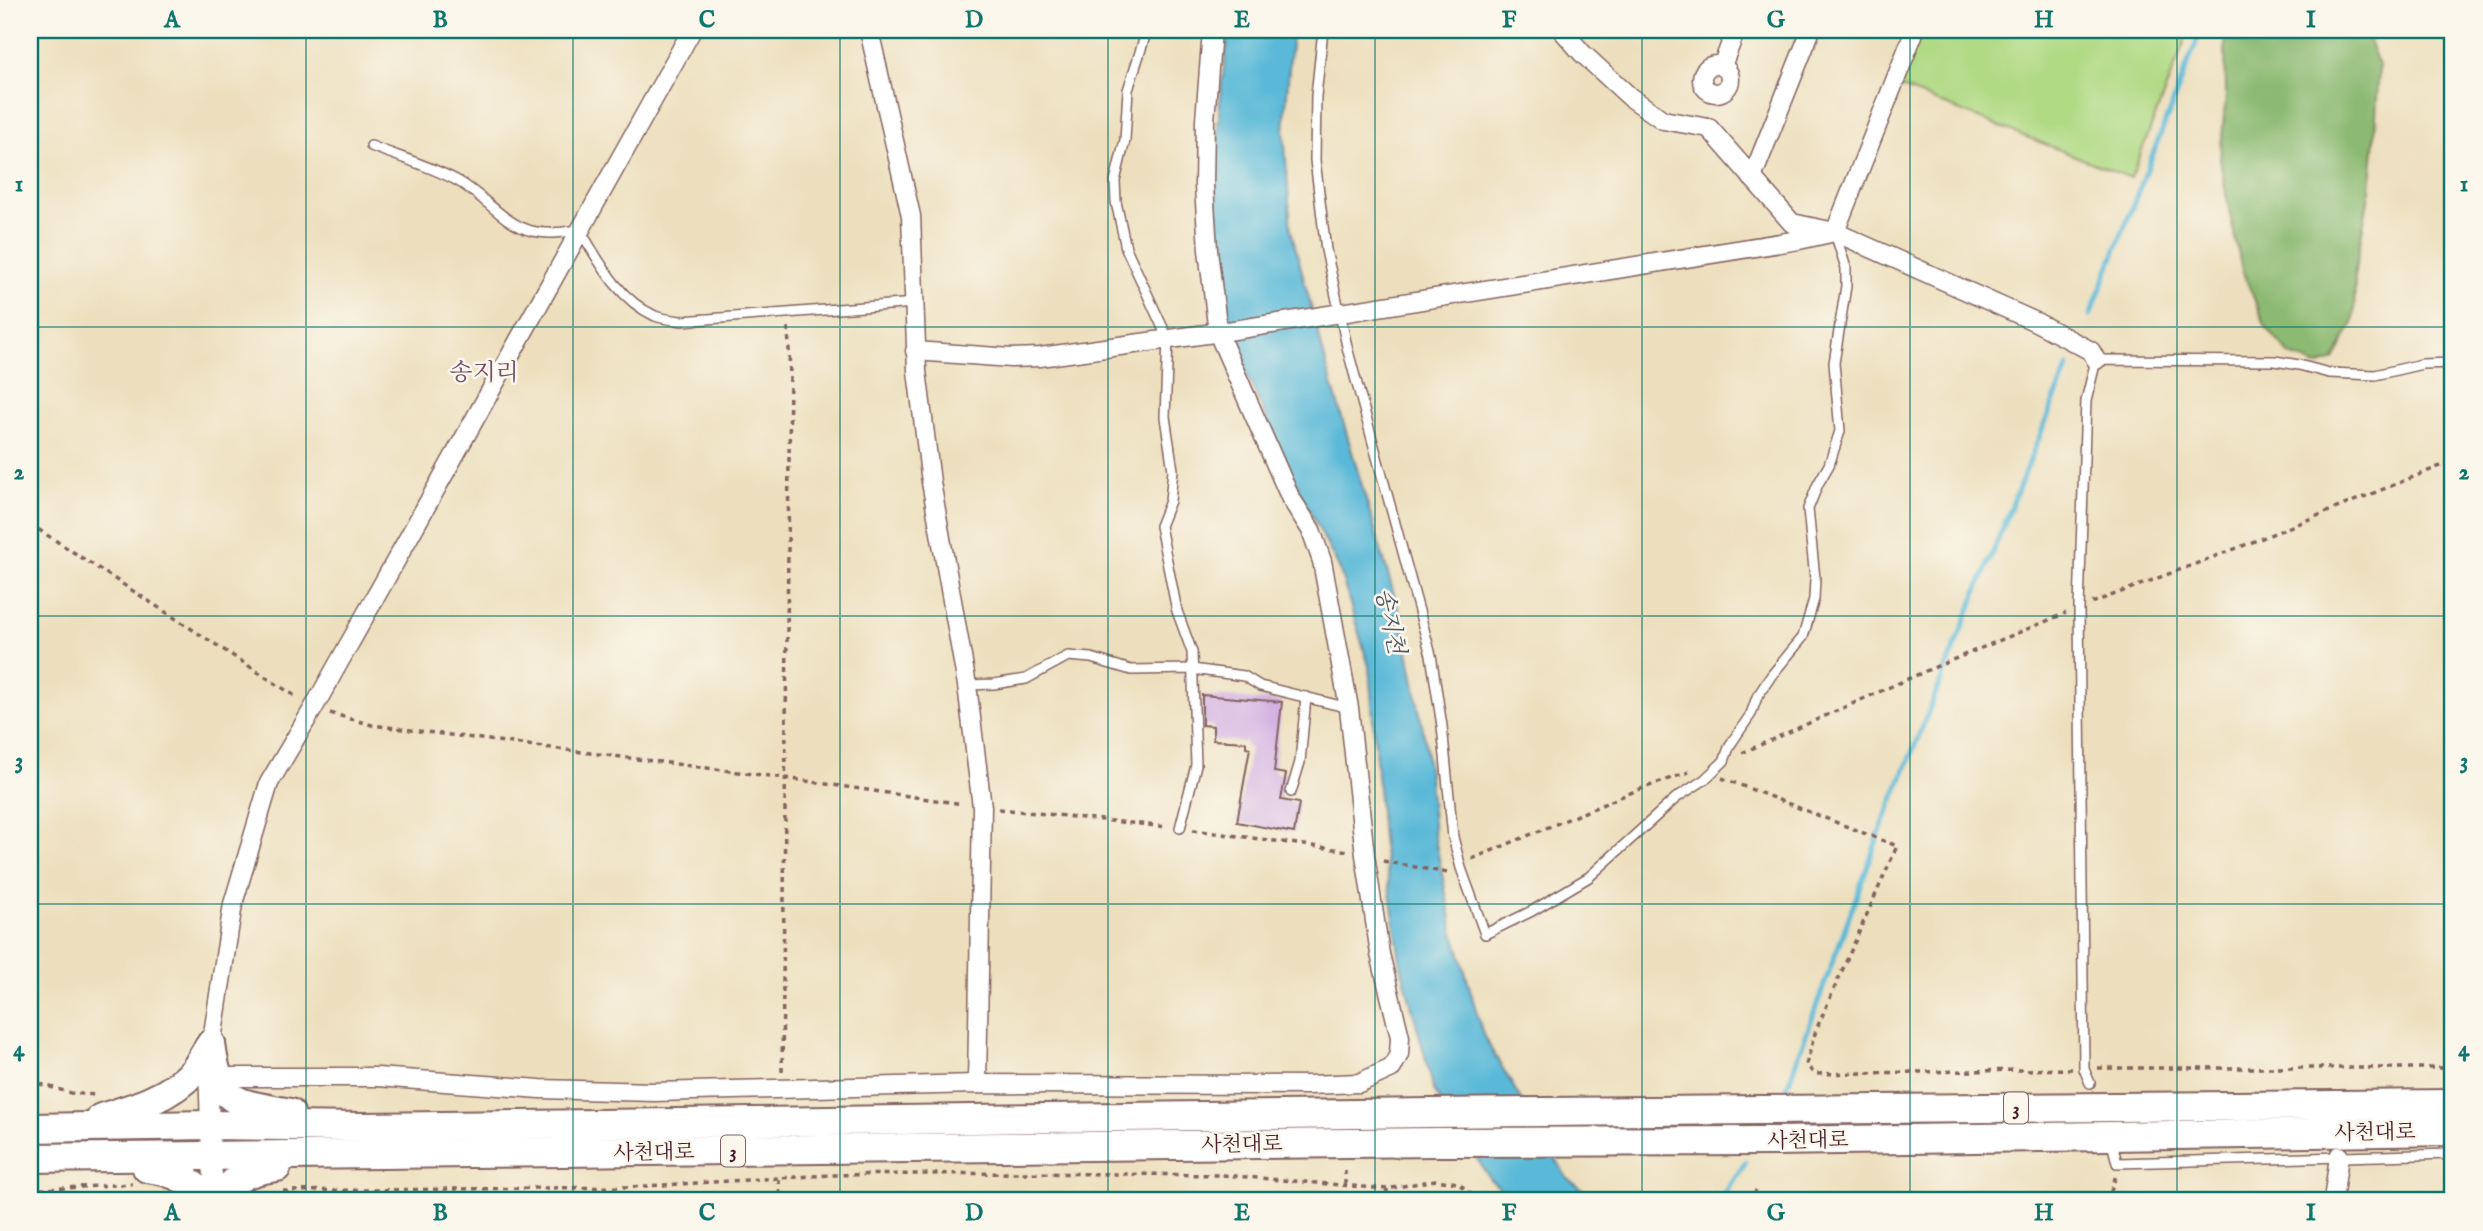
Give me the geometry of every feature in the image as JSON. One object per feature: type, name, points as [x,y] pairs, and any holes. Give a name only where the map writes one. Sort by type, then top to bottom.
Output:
[{"type":"main road","points":[[211,1044],[217,1077],[235,1101],[364,1127]]},
{"type":"main road","points":[[40,1128],[96,1119],[132,1109],[156,1098],[177,1086],[195,1070],[211,1044]]},
{"type":"main road","name":"사천대로","points":[[40,1128],[209,1125],[364,1127],[1430,1112],[2453,1104]]},
{"type":"main road","name":"사천대로","points":[[40,1158],[1437,1142],[1774,1141],[2453,1131]]},
{"type":"main road","points":[[40,1158],[161,1170],[179,1175],[216,1201],[229,1186],[254,1170],[364,1156]]},
{"type":"street","points":[[216,1201],[209,1125],[208,1066],[233,904],[269,783],[692,30]]},
{"type":"street","points":[[869,30],[911,216],[915,351],[932,482],[967,685],[982,807],[977,1084]]},
{"type":"street","points":[[217,1077],[377,1077],[540,1089],[654,1092],[977,1084],[1309,1085],[1359,1083],[1392,1068],[1399,1054],[1400,1037],[1378,942],[1365,855],[1349,708],[1322,561],[1311,530],[1290,496],[1223,332],[1208,250],[1204,186],[1205,120],[1212,30]]},
{"type":"street","points":[[1562,30],[1582,53],[1630,97],[1663,120],[1709,128],[1792,223],[1835,232],[2036,322],[2093,356]]},
{"type":"street","points":[[1722,66],[1736,30]]},
{"type":"street","points":[[1752,178],[1811,30]]},
{"type":"street","points":[[1835,232],[1915,30]]},
{"type":"street","points":[[915,351],[1011,358],[1040,357],[1332,315],[1835,232]]},
{"type":"street","points":[[2333,1201],[2339,1156]]},
{"type":"lane","points":[[1147,30],[1128,90],[1125,140],[1115,181],[1116,202],[1126,248],[1168,339],[1165,417],[1173,470],[1170,502],[1160,526],[1177,611],[1192,652],[1196,765],[1180,828]]},
{"type":"lane","points":[[1323,30],[1316,96],[1315,160],[1332,315],[1431,655],[1442,726],[1453,837],[1461,868],[1485,934],[1532,911],[1589,877],[1676,798],[1704,780],[1724,761],[1730,745],[1751,714],[1757,697],[1803,637],[1814,599],[1815,579],[1808,509],[1829,465],[1840,431],[1834,363],[1846,286],[1846,268],[1835,232]]},
{"type":"lane","points":[[371,146],[456,179],[516,225],[531,231],[551,233],[580,230],[603,270],[627,298],[656,317],[681,321],[915,303]]},
{"type":"lane","points":[[2090,1083],[2084,1069],[2079,608],[2086,401],[2093,356],[2276,361],[2329,373],[2375,375],[2422,364],[2453,363]]},
{"type":"lane","points":[[967,685],[1026,679],[1069,656],[1091,658],[1131,670],[1192,669],[1244,676],[1260,686],[1349,708]]},
{"type":"lane","points":[[1291,792],[1300,762],[1306,697]]},
{"type":"lane","points":[[2113,1147],[2117,1163],[2453,1154]]},
{"type":"path","points":[[782,1088],[790,375],[788,314]]},
{"type":"path","points":[[1928,670],[2453,461]]},
{"type":"path","points":[[30,524],[280,688],[314,707],[343,718],[372,725],[785,778],[982,807]]},
{"type":"path","points":[[1724,761],[1715,774],[1724,779],[1897,846],[1816,1030],[1806,1065],[1815,1074],[2084,1069],[2453,1068]]},
{"type":"path","points":[[1375,859],[1450,873]]},
{"type":"path","points":[[1345,1163],[1345,1186]]},
{"type":"path","points":[[2108,1201],[2116,1178],[2117,1163]]},
{"type":"path","points":[[280,1191],[629,1187],[830,1175],[1223,1175],[1387,1189],[1435,1180],[1458,1183],[1479,1201]]},
{"type":"path","points":[[779,1179],[780,1201]]},
{"type":"path","points":[[30,1190],[139,1184]]},
{"type":"path","points":[[1387,1189],[1387,1201]]},
{"type":"path","points":[[1750,1201],[1756,1191]]},
{"type":"green space","points":[[1921,30],[2189,30],[2131,178],[1897,86]]},
{"type":"green space","points":[[2225,30],[2365,30],[2379,66],[2370,189],[2355,270],[2354,321],[2334,360],[2317,366],[2290,355],[2266,327],[2242,270],[2220,159],[2226,95]]},
{"type":"water","name":"송지천","points":[[1229,30],[1292,30],[1284,131],[1291,230],[1327,367],[1403,625],[1426,746],[1434,834],[1453,929],[1483,1035],[1567,1178],[1597,1201],[1514,1201],[1490,1179],[1434,1090],[1401,966],[1382,839],[1369,666],[1339,568],[1299,490],[1241,362],[1216,265],[1213,223],[1220,97]]},
{"type":"building","points":[[1202,695],[1282,702],[1274,772],[1286,774],[1281,800],[1299,803],[1294,833],[1237,822],[1250,748],[1246,747],[1246,742],[1213,740],[1213,726],[1202,725]]},
{"type":"waterway","points":[[2090,316],[2201,30]]},
{"type":"waterway","points":[[1787,1087],[1881,829],[2068,366]]},
{"type":"waterway","points":[[1720,1201],[1746,1162]]},
{"type":"district","name":"송지리","points":[[484,372]]}]
